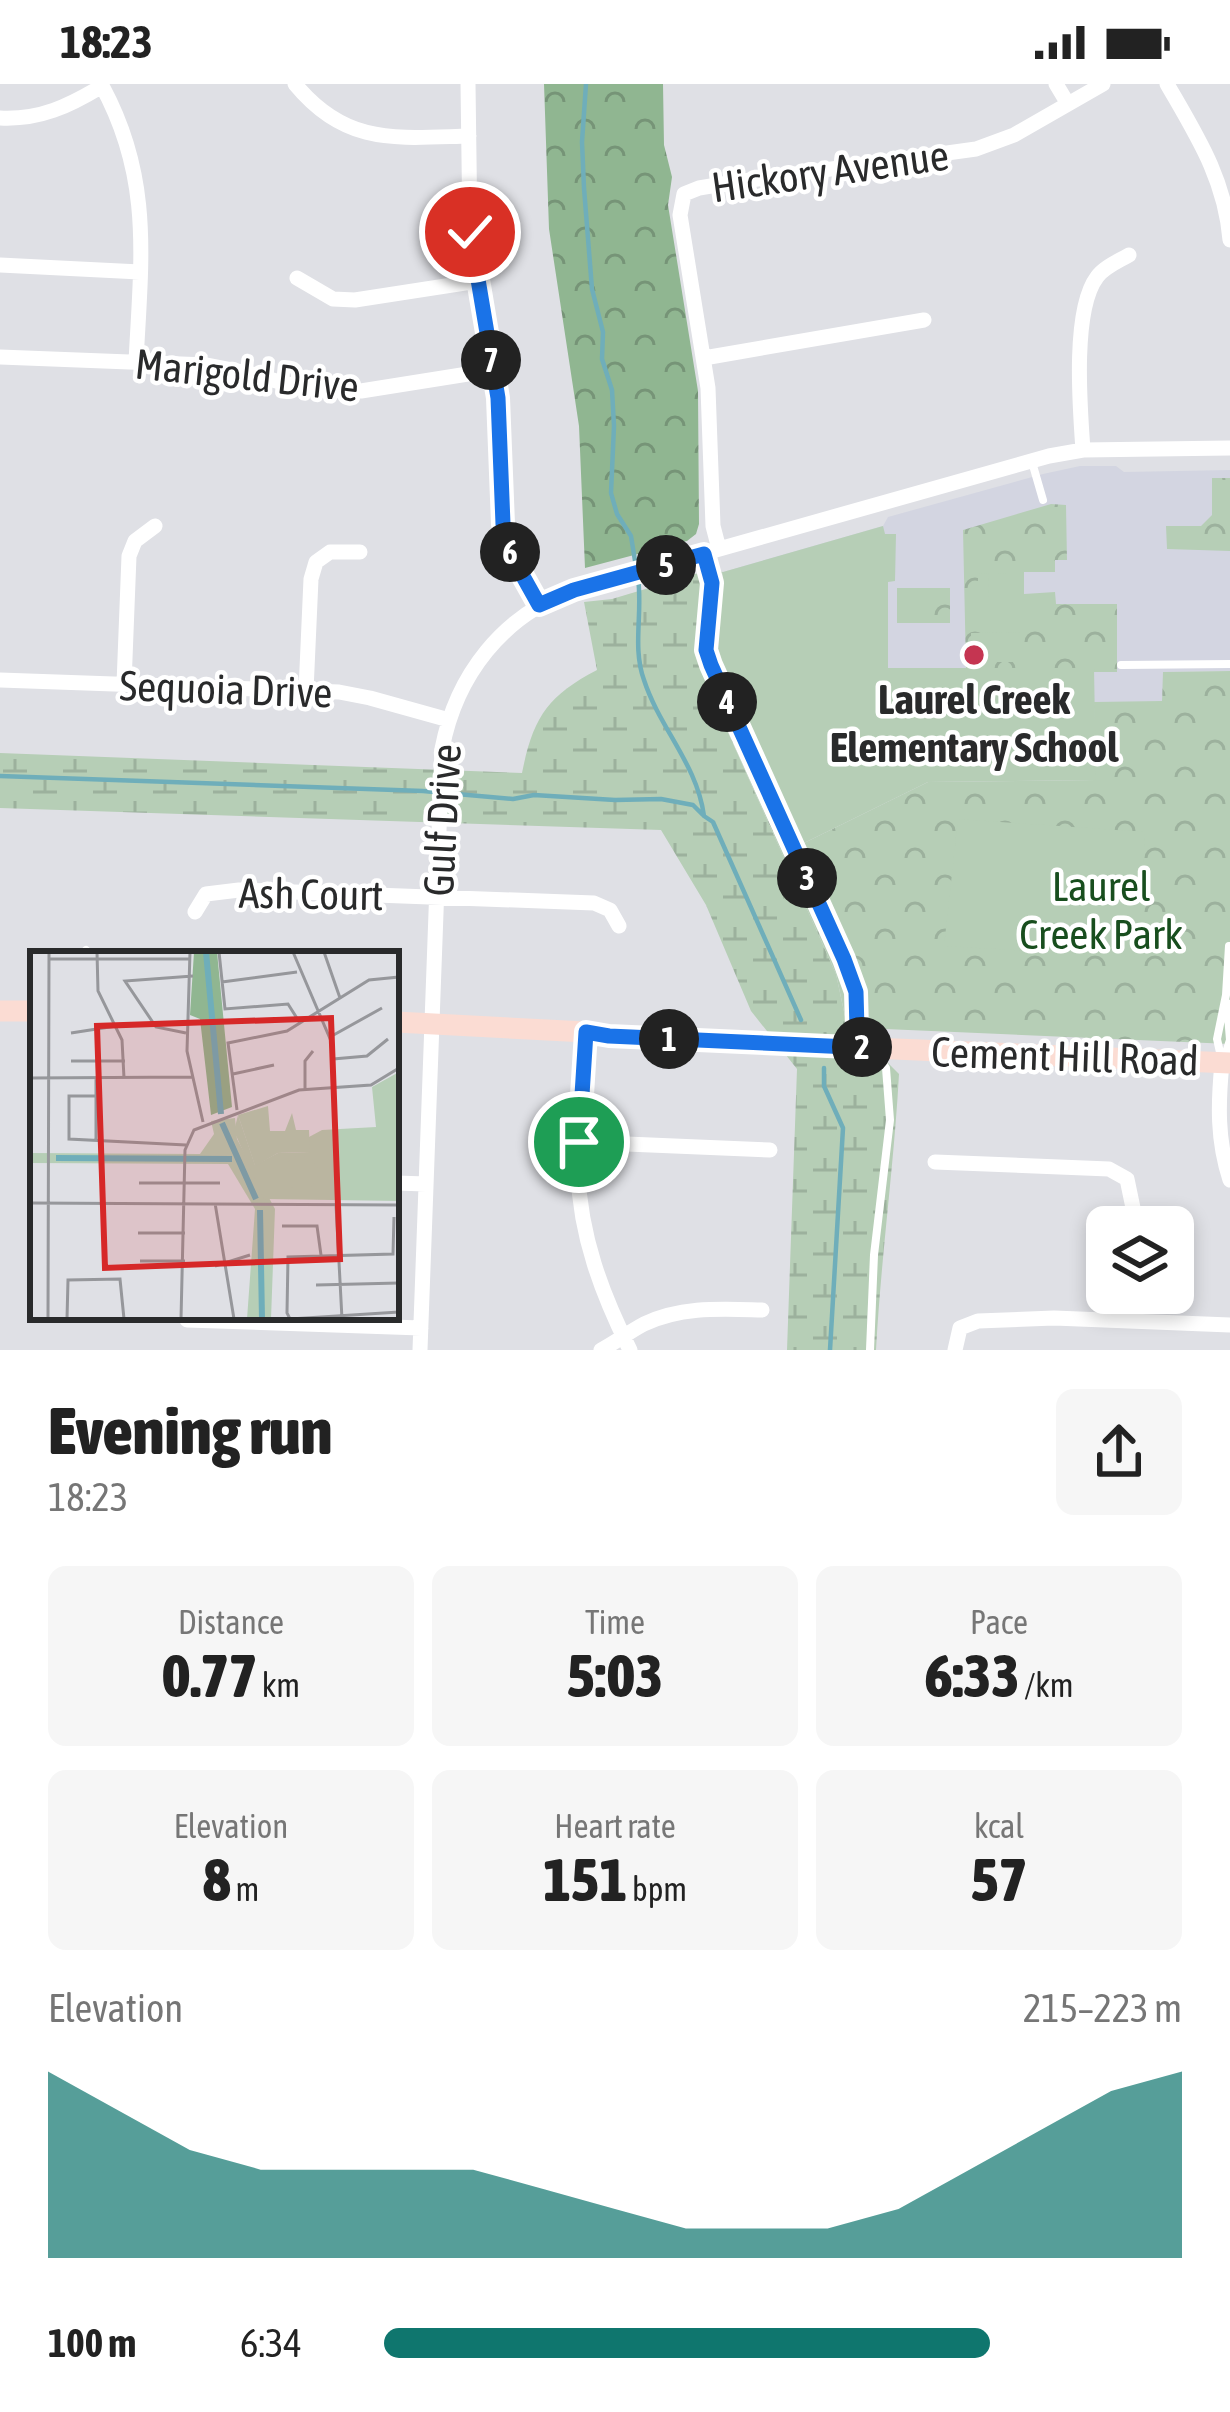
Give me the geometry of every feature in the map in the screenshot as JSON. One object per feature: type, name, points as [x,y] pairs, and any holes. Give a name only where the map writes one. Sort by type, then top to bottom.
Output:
[{"type":"street","points":[[295,84],[331,119],[353,130],[379,137],[469,136]]},
{"type":"street","points":[[468,84],[470,232],[500,416],[503,524],[507,544],[539,605]]},
{"type":"street","points":[[1056,84],[1068,104]]},
{"type":"street","name":"Hickory Avenue","points":[[712,552],[708,388],[680,214],[684,194],[976,149],[1014,135],[1103,84]]},
{"type":"street","points":[[1167,84],[1225,180],[1230,241]]},
{"type":"street","points":[[0,118],[61,110],[101,85],[126,138],[137,184],[141,217],[136,362]]},
{"type":"street","points":[[1083,450],[1081,328],[1085,302],[1100,271],[1129,255]]},
{"type":"street","points":[[0,265],[140,272]]},
{"type":"street","points":[[297,278],[333,298],[356,300],[478,281]]},
{"type":"street","points":[[704,358],[924,320]]},
{"type":"street","name":"Marigold Drive","points":[[0,357],[207,365],[287,384],[361,391],[493,370]]},
{"type":"street","name":"Gulf Drive","points":[[419,1350],[442,749],[461,688],[502,633],[539,605],[574,590],[1032,460],[1083,450],[1230,448]]},
{"type":"street","points":[[124,684],[129,556],[135,541],[155,526]]},
{"type":"street","points":[[306,691],[311,579],[316,562],[330,552],[360,551]]},
{"type":"street","name":"Sequoia Drive","points":[[0,680],[354,694],[449,721]]},
{"type":"street","name":"Ash Court","points":[[195,912],[206,894],[239,890],[437,897]]},
{"type":"street","points":[[437,897],[594,903],[610,910],[619,926]]},
{"type":"street","name":"Cement Hill Road","points":[[399,1022],[1226,1063]]},
{"type":"street","points":[[586,1032],[579,1142],[581,1207],[597,1278],[627,1344]]},
{"type":"street","points":[[1226,1063],[1218,1125],[1230,1180]]},
{"type":"street","points":[[579,1142],[770,1150]]},
{"type":"street","points":[[934,1162],[1109,1169],[1127,1180],[1133,1206]]},
{"type":"street","points":[[399,1183],[426,1184]]},
{"type":"street","points":[[601,1350],[627,1344],[644,1324],[670,1314],[762,1310]]},
{"type":"street","points":[[1134,1314],[1134,1321]]},
{"type":"street","points":[[955,1350],[960,1328],[978,1322],[1054,1318],[1230,1325]]},
{"type":"street","points":[[187,1320],[421,1328]]},
{"type":"lane","points":[[1032,460],[1043,500]]},
{"type":"lane","points":[[712,552],[706,650],[711,665],[844,959],[856,992],[857,1029],[886,1067],[890,1120],[874,1255],[870,1350]]},
{"type":"lane","points":[[1121,665],[1230,664]]},
{"type":"lane","points":[[1226,1063],[1230,1040],[1228,946]]},
{"type":"shaded area","name":"Laurel Creek Elementary School","points":[[1080,466],[1116,466],[1124,472],[1230,470],[1230,671],[1164,672],[1162,701],[928,782],[723,572],[883,526],[888,517]]},
{"type":"green space","points":[[544,84],[663,84],[664,145],[672,177],[668,205],[698,391],[696,534],[687,541],[585,568],[579,426],[549,229]]},
{"type":"green space","points":[[1212,478],[1230,478],[1230,551],[1167,549],[1166,526],[1201,526],[1212,515]]},
{"type":"green space","points":[[1051,504],[1066,505],[1067,560],[1055,560],[1055,572],[1024,572],[1024,594],[1055,592],[1056,604],[1117,604],[1117,672],[966,668],[963,530]]},
{"type":"green space","points":[[883,526],[885,534],[896,534],[895,581],[888,582],[888,668],[1094,668],[1096,780],[928,782],[802,844],[733,698],[712,640],[723,572]]},
{"type":"green space","points":[[702,572],[699,649],[714,701],[836,974],[846,1021],[899,1074],[876,1350],[787,1350],[797,1069],[751,1011],[706,905],[661,830],[0,808],[0,753],[522,773],[531,737],[545,711],[566,689],[597,670],[584,602],[612,599]]},
{"type":"green space","name":"Laurel Creek Park","points":[[702,572],[723,572],[712,640],[733,698],[802,844],[928,782],[1095,780],[1094,702],[1162,701],[1163,672],[1230,671],[1230,1044],[885,1029],[846,1021],[836,974],[704,672],[699,642]]},
{"type":"green space","points":[[988,573],[989,597],[997,597],[997,574],[1007,573],[1007,597],[1023,597],[1023,627],[971,627],[971,597],[978,597],[978,574]]},
{"type":"green space","points":[[897,588],[950,588],[950,623],[897,623]]},
{"type":"green space","points":[[1023,632],[1023,662],[971,662],[971,633]]},
{"type":"green space","points":[[958,819],[1145,832],[1138,957],[944,946]]},
{"type":"waterway","points":[[586,84],[584,188],[592,289],[603,332],[602,359],[612,390],[611,493],[631,536],[636,567]]},
{"type":"waterway","points":[[638,578],[644,680],[801,1020]]},
{"type":"waterway","points":[[0,776],[423,791],[513,799],[534,795],[661,799],[693,805],[703,815]]},
{"type":"waterway","points":[[824,1068],[824,1086],[843,1128],[830,1350]]},
{"type":"place","name":"Laurel Creek Elementary School","points":[[974,655]]},
{"type":"route","points":[[470,232],[498,398],[503,524],[515,562],[539,605],[574,590],[704,554],[712,583],[706,650],[711,665],[844,959],[856,992],[857,1029],[871,1048],[586,1032],[579,1142]]}]
